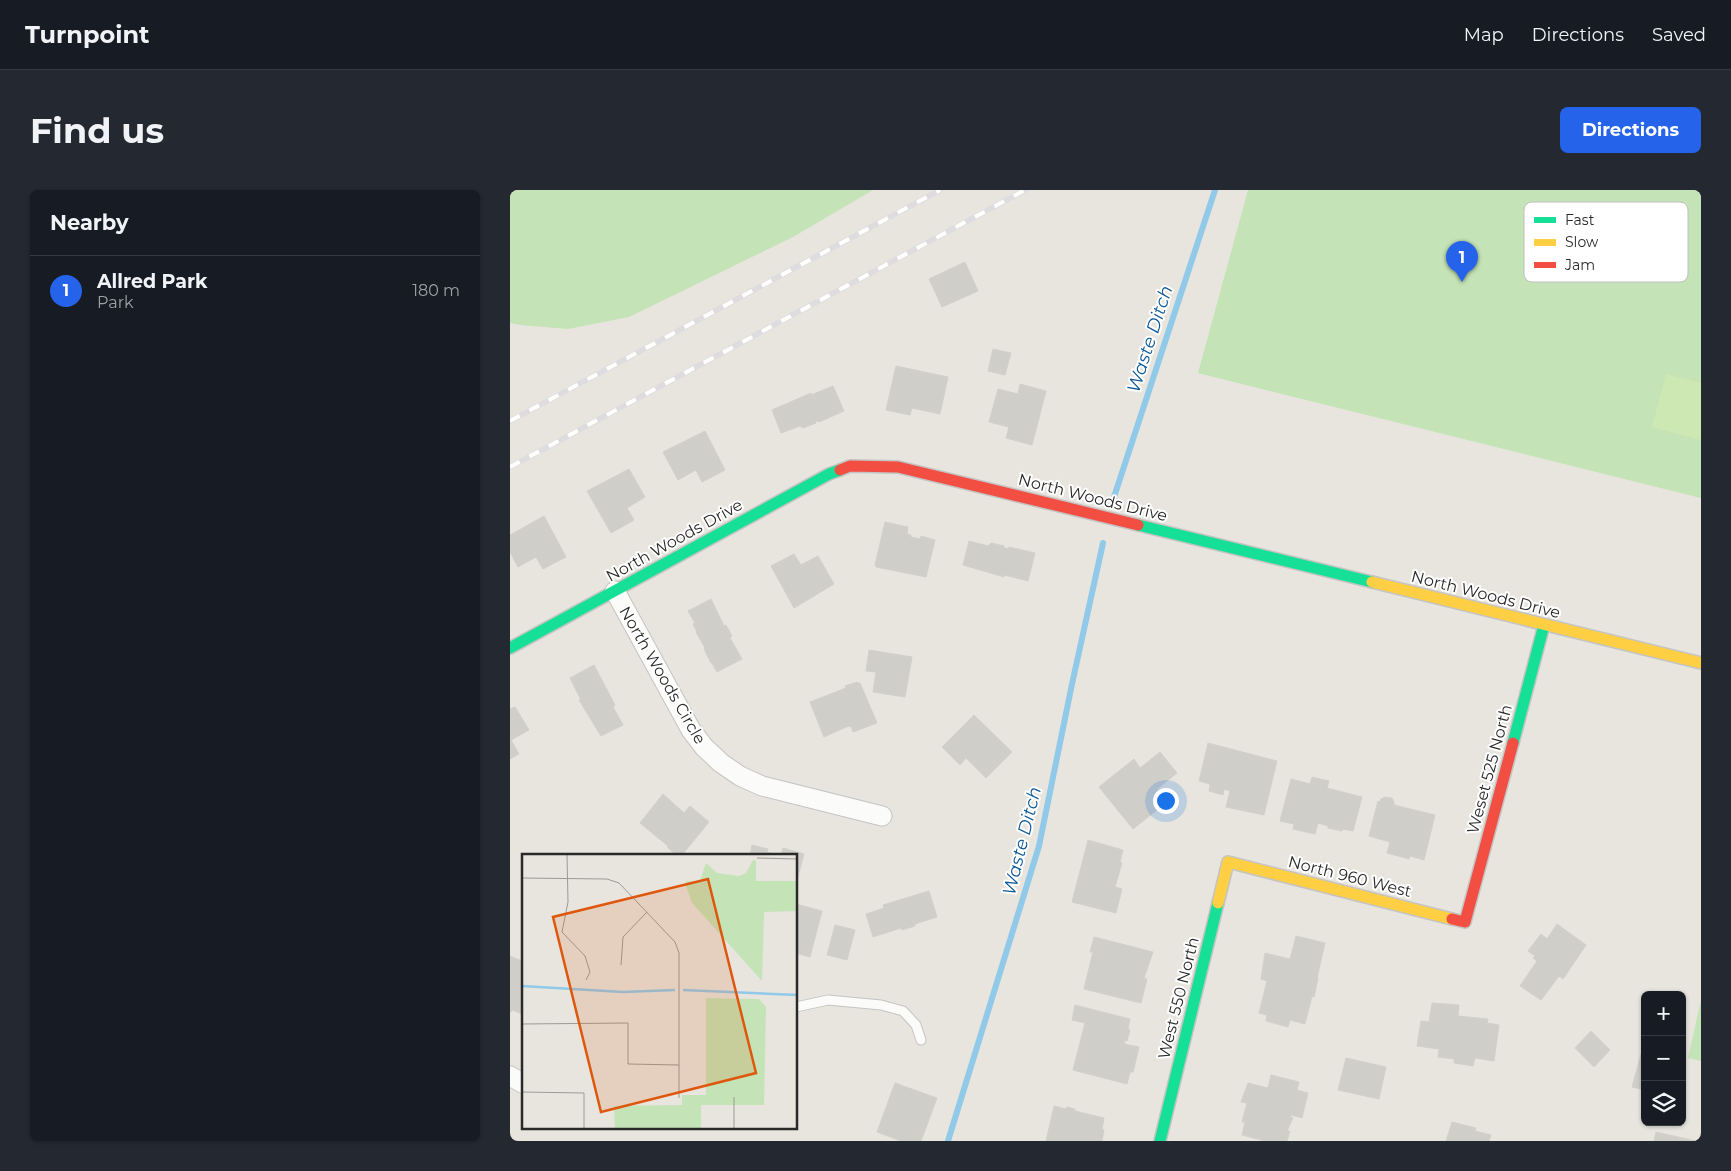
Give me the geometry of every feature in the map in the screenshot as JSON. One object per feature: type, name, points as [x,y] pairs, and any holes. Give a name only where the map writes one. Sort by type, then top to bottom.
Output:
[{"type":"street","name":"North Woods Drive","points":[[510,648],[829,474],[850,466],[875,466],[898,467],[958,481],[1701,663]]},
{"type":"street","name":"North Woods Circle","points":[[615,591],[691,730],[704,747],[721,763],[740,776],[762,786],[882,816]]},
{"type":"street","name":"Weset 525 North","points":[[1465,922],[1544,625]]},
{"type":"street","name":"North 960 West","points":[[1228,862],[1465,922]]},
{"type":"street","name":"West 550 North","points":[[1160,1141],[1228,862]]},
{"type":"street","points":[[510,1076],[522,1083]]},
{"type":"lane","points":[[798,1007],[828,1000],[881,1005],[903,1011],[916,1025],[921,1040]]},
{"type":"green space","points":[[510,190],[873,190],[793,237],[629,317],[568,329],[510,323]]},
{"type":"green space","points":[[1248,190],[1701,190],[1701,498],[1198,373]]},
{"type":"green space","points":[[1666,374],[1701,383],[1701,440],[1652,427]]},
{"type":"green space","points":[[1701,1000],[1701,1061],[1688,1058]]},
{"type":"building","points":[[965,262],[978,291],[942,307],[929,279]]},
{"type":"building","points":[[993,349],[1011,353],[1005,375],[988,371]]},
{"type":"building","points":[[896,366],[948,377],[940,414],[912,408],[910,415],[886,410]]},
{"type":"building","points":[[1020,384],[1046,391],[1032,445],[1006,438],[1009,427],[989,422],[998,389],[1018,394]]},
{"type":"building","points":[[833,386],[844,411],[803,428],[800,426],[781,433],[772,410],[811,393],[811,395]]},
{"type":"building","points":[[705,431],[725,470],[702,482],[696,470],[678,480],[663,452]]},
{"type":"building","points":[[629,469],[645,497],[627,508],[634,520],[611,533],[587,491]]},
{"type":"building","points":[[544,516],[566,557],[543,569],[536,557],[518,567],[510,552],[510,535]]},
{"type":"building","points":[[885,522],[908,527],[907,534],[911,535],[911,537],[920,539],[921,536],[935,540],[926,577],[876,567]]},
{"type":"building","points":[[969,541],[988,546],[991,543],[1008,549],[1009,547],[1035,553],[1028,581],[1004,575],[1004,577],[963,565]]},
{"type":"building","points":[[794,554],[801,565],[818,556],[834,584],[794,608],[771,566]]},
{"type":"building","points":[[711,599],[724,626],[726,625],[732,636],[730,638],[742,659],[717,672],[704,649],[693,624],[695,623],[688,611]]},
{"type":"building","points":[[869,650],[912,657],[905,697],[873,692],[876,672],[866,671]]},
{"type":"building","points":[[594,665],[615,705],[613,707],[623,725],[601,736],[579,700],[581,700],[570,678]]},
{"type":"building","points":[[857,682],[860,683],[877,723],[853,732],[851,726],[846,727],[824,737],[810,702]]},
{"type":"building","points":[[515,707],[529,730],[511,740],[519,754],[510,759],[510,709]]},
{"type":"building","points":[[974,715],[1012,752],[986,778],[966,758],[960,765],[942,747]]},
{"type":"building","points":[[1208,743],[1277,761],[1264,815],[1226,807],[1230,791],[1224,789],[1223,795],[1209,791],[1210,784],[1199,781]]},
{"type":"building","points":[[1160,752],[1177,773],[1157,789],[1167,802],[1133,829],[1099,787],[1134,759],[1140,768]]},
{"type":"building","points":[[1312,777],[1329,781],[1327,788],[1362,797],[1353,831],[1328,828],[1328,826],[1318,823],[1315,834],[1293,829],[1294,824],[1280,821],[1291,779],[1310,784]]},
{"type":"building","points":[[663,794],[684,813],[690,806],[709,822],[683,854],[675,854],[640,823]]},
{"type":"building","points":[[1385,797],[1392,798],[1394,805],[1435,815],[1424,860],[1410,856],[1409,859],[1387,853],[1390,842],[1369,836],[1378,801],[1380,802]]},
{"type":"building","points":[[1088,840],[1123,850],[1120,862],[1122,863],[1115,887],[1122,889],[1116,913],[1072,902]]},
{"type":"building","points":[[752,845],[768,849],[767,852],[774,854],[750,854]]},
{"type":"building","points":[[783,848],[804,854],[798,876],[798,854],[781,854]]},
{"type":"building","points":[[929,891],[937,917],[915,924],[915,926],[902,930],[901,928],[873,937],[866,914],[884,908],[883,905]]},
{"type":"building","points":[[798,905],[822,911],[810,957],[798,954]]},
{"type":"building","points":[[1557,924],[1586,945],[1563,979],[1559,976],[1541,1000],[1520,986],[1537,961],[1533,958],[1535,956],[1528,951],[1541,934],[1547,939]]},
{"type":"building","points":[[835,925],[855,930],[847,960],[827,955]]},
{"type":"building","points":[[1296,936],[1325,943],[1314,997],[1312,996],[1305,1024],[1290,1020],[1288,1027],[1266,1021],[1267,1015],[1259,1013],[1267,981],[1261,979],[1265,953],[1290,959]]},
{"type":"building","points":[[1094,937],[1153,952],[1144,978],[1147,979],[1141,1003],[1084,989],[1093,952],[1090,952]]},
{"type":"building","points":[[510,956],[522,961],[522,1014],[510,1011]]},
{"type":"building","points":[[1432,1003],[1459,1005],[1458,1016],[1488,1019],[1487,1023],[1499,1025],[1494,1061],[1475,1058],[1473,1066],[1454,1063],[1454,1059],[1438,1057],[1439,1049],[1417,1046],[1421,1021],[1429,1022]]},
{"type":"building","points":[[1075,1005],[1130,1019],[1128,1029],[1130,1030],[1127,1041],[1125,1040],[1124,1044],[1139,1047],[1133,1072],[1130,1072],[1127,1084],[1073,1070],[1085,1023],[1072,1020]]},
{"type":"building","points":[[1591,1031],[1610,1050],[1594,1067],[1575,1048]]},
{"type":"building","points":[[1641,1054],[1641,1089],[1632,1087]]},
{"type":"building","points":[[1346,1058],[1386,1067],[1379,1099],[1338,1090]]},
{"type":"building","points":[[1271,1075],[1299,1082],[1297,1090],[1308,1093],[1302,1118],[1291,1115],[1290,1117],[1293,1118],[1287,1131],[1290,1131],[1287,1141],[1265,1141],[1242,1135],[1245,1122],[1242,1122],[1247,1103],[1241,1102],[1248,1083],[1268,1088]]},
{"type":"building","points":[[895,1083],[937,1098],[921,1141],[901,1141],[877,1132]]},
{"type":"building","points":[[1054,1106],[1066,1109],[1067,1107],[1075,1109],[1075,1111],[1104,1118],[1102,1141],[1046,1141]]},
{"type":"building","points":[[1452,1122],[1476,1128],[1475,1131],[1491,1135],[1489,1141],[1446,1141]]},
{"type":"building","points":[[1656,1132],[1696,1141],[1654,1141]]},
{"type":"waterway","name":"Waste Ditch","points":[[1114,497],[1215,190]]},
{"type":"waterway","name":"Waste Ditch","points":[[948,1141],[1039,846],[1103,543]]},
{"type":"railway","points":[[510,421],[940,190]]},
{"type":"railway","points":[[510,467],[1025,190]]},
{"type":"traffic: fast","points":[[510,648],[829,474],[840,470]]},
{"type":"traffic: fast","points":[[1138,525],[1372,582]]},
{"type":"traffic: fast","points":[[1513,743],[1544,625]]},
{"type":"traffic: fast","points":[[1160,1141],[1218,903]]},
{"type":"traffic: slow","points":[[1372,582],[1701,663]]},
{"type":"traffic: slow","points":[[1218,903],[1228,862],[1452,919]]},
{"type":"traffic: jam","points":[[840,470],[850,466],[898,467],[1138,525]]},
{"type":"traffic: jam","points":[[1452,919],[1465,922],[1513,743]]},
{"type":"place","name":"Allred Park","points":[[1462,282]]}]
